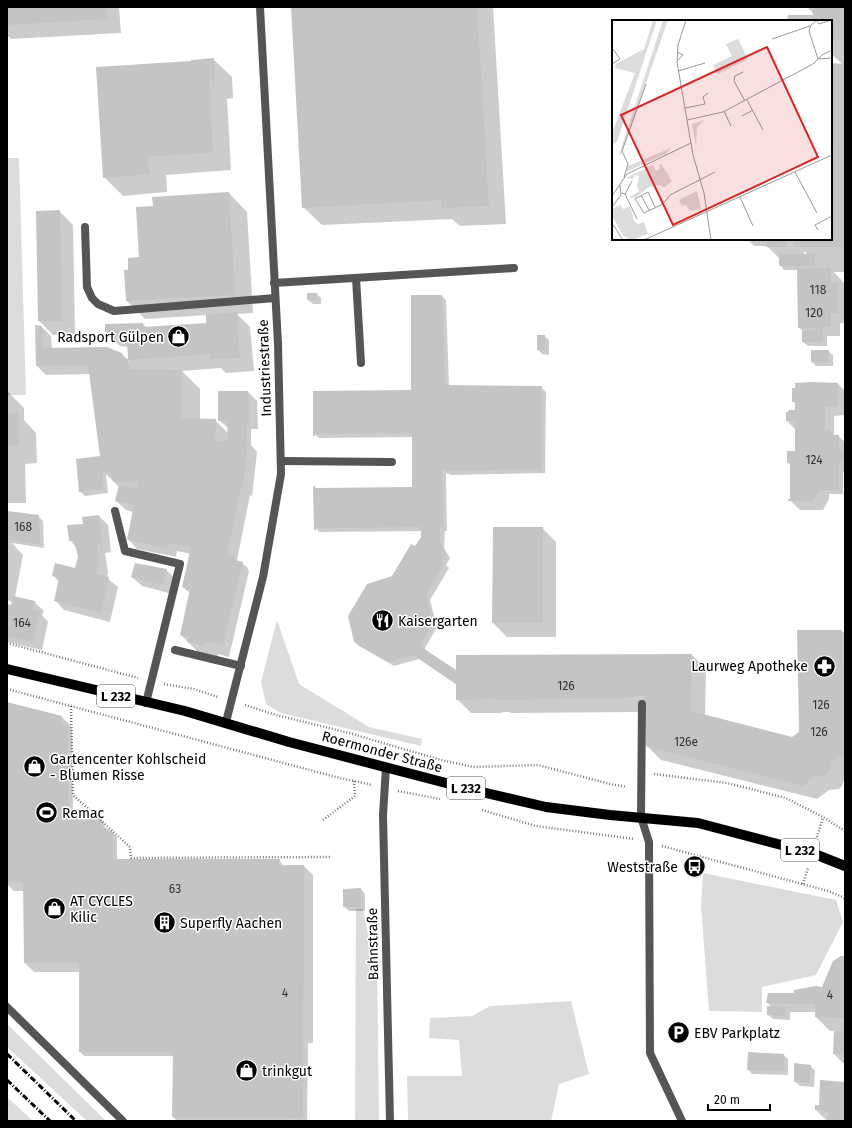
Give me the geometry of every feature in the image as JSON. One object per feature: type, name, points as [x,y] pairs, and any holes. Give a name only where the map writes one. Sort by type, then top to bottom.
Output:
[{"type":"main road","name":"Roermonder Straße","points":[[7,669],[226,722],[283,740],[469,789],[546,807],[610,815],[698,823],[812,853],[845,866]]},
{"type":"street","name":"Industriestraße","points":[[226,722],[263,577],[280,482],[281,461],[275,298],[260,7]]},
{"type":"street","points":[[85,227],[88,287],[92,298],[98,304],[114,311],[275,298]]},
{"type":"street","points":[[274,283],[514,268]]},
{"type":"street","points":[[356,278],[361,363]]},
{"type":"street","points":[[281,461],[392,462]]},
{"type":"street","points":[[115,511],[125,551],[180,564],[150,681],[146,703]]},
{"type":"street","points":[[175,650],[241,666]]},
{"type":"street","points":[[642,704],[641,818],[649,842],[650,1053],[682,1121]]},
{"type":"street","name":"Bahnstraße","points":[[386,767],[383,815],[390,1121]]},
{"type":"street","points":[[7,1007],[123,1121]]},
{"type":"path","points":[[7,643],[150,681],[194,689],[276,715],[349,733],[441,760],[473,767],[538,764],[610,784],[627,787],[642,773],[728,783],[786,798],[823,817],[845,831]]},
{"type":"path","points":[[71,706],[73,795],[130,847],[131,858],[331,857]]},
{"type":"path","points":[[323,820],[355,796],[354,781]]},
{"type":"shaded area","points":[[7,158],[19,158],[26,395],[7,395]]},
{"type":"shaded area","points":[[277,620],[299,684],[369,727],[422,739],[421,746],[281,713],[266,704],[261,682]]},
{"type":"shaded area","points":[[703,873],[836,900],[843,922],[816,975],[762,987],[762,1012],[709,1011],[701,906]]},
{"type":"shaded area","points":[[356,909],[363,909],[370,943],[377,961],[379,1121],[355,1121]]},
{"type":"shaded area","points":[[571,1001],[589,1074],[559,1084],[551,1121],[408,1121],[407,1076],[462,1076],[459,1040],[429,1038],[430,1018],[472,1016],[490,1006]]},
{"type":"shaded area","points":[[7,1024],[106,1121],[87,1121],[7,1047]]},
{"type":"shaded area","points":[[7,1097],[33,1121],[7,1121]]},
{"type":"building","points":[[7,7],[107,7],[107,19],[7,25]]},
{"type":"building","points":[[291,7],[477,7],[489,206],[441,208],[441,200],[302,208]]},
{"type":"building","points":[[813,7],[845,7],[845,40],[832,40],[832,20],[787,20],[788,15],[813,15]]},
{"type":"building","points":[[214,58],[215,80],[209,81],[213,152],[148,157],[149,174],[103,178],[96,67],[191,61]]},
{"type":"building","points":[[832,63],[845,64],[845,247],[793,247],[793,240],[832,240]]},
{"type":"building","points":[[229,192],[235,295],[126,301],[124,270],[128,270],[128,258],[139,257],[136,207],[153,206],[152,197]]},
{"type":"building","points":[[60,210],[62,321],[38,321],[36,211]]},
{"type":"building","points":[[766,240],[786,240],[786,247],[766,247]]},
{"type":"building","points":[[779,254],[815,254],[815,266],[779,266]]},
{"type":"building","points":[[831,268],[831,283],[838,283],[838,313],[831,313],[831,327],[823,327],[823,342],[802,342],[802,331],[815,331],[815,328],[798,328],[797,269]]},
{"type":"building","points":[[307,293],[317,293],[317,300],[307,300]]},
{"type":"building","points":[[411,295],[442,295],[445,385],[542,386],[541,469],[445,471],[445,469],[442,469],[443,527],[440,527],[440,542],[446,553],[441,561],[445,563],[426,595],[433,622],[420,646],[456,670],[456,655],[692,654],[691,711],[792,737],[799,732],[797,630],[842,630],[843,754],[831,763],[831,768],[824,776],[815,776],[803,786],[646,746],[646,696],[624,698],[496,700],[495,698],[490,698],[456,700],[456,684],[414,655],[389,662],[354,642],[348,616],[367,584],[392,576],[411,544],[415,546],[421,537],[421,527],[316,528],[316,530],[314,530],[313,486],[315,486],[315,488],[412,487],[412,433],[315,434],[315,436],[313,436],[313,391],[411,390]]},
{"type":"building","points":[[237,312],[240,358],[211,359],[210,354],[128,360],[129,369],[182,370],[181,418],[216,419],[215,441],[228,441],[227,420],[218,421],[218,391],[248,391],[249,421],[247,421],[247,442],[248,441],[243,487],[241,487],[227,555],[235,556],[234,560],[243,562],[223,644],[204,641],[203,646],[187,642],[189,637],[180,635],[190,589],[182,587],[191,547],[168,543],[167,548],[127,540],[134,505],[115,501],[119,485],[137,489],[138,482],[113,482],[111,472],[102,471],[104,489],[79,492],[76,459],[100,456],[88,365],[36,366],[35,325],[42,326],[43,348],[107,347],[122,353],[122,357],[128,359],[127,340],[121,340],[120,335],[105,332],[105,324],[143,323],[143,327],[206,323],[206,315]]},
{"type":"building","points":[[537,335],[545,335],[545,350],[537,350]]},
{"type":"building","points":[[811,350],[829,350],[829,362],[811,362]]},
{"type":"building","points":[[795,383],[838,383],[838,406],[825,407],[825,430],[830,430],[831,435],[839,435],[839,448],[843,454],[843,458],[839,461],[839,490],[819,491],[813,501],[788,501],[788,499],[790,499],[790,463],[787,463],[787,451],[795,451],[795,421],[786,421],[786,412],[789,410],[795,410],[795,402],[792,402],[792,388],[795,388]]},
{"type":"building","points":[[7,413],[18,413],[19,445],[7,446]]},
{"type":"building","points":[[7,511],[39,515],[40,544],[9,540],[7,548]]},
{"type":"building","points":[[99,515],[102,543],[97,543],[99,562],[96,574],[109,577],[101,613],[54,601],[59,578],[52,576],[55,563],[75,568],[78,557],[74,540],[69,541],[67,525],[83,524],[82,517]]},
{"type":"building","points":[[493,527],[543,527],[543,623],[492,623]]},
{"type":"building","points":[[135,563],[167,569],[162,585],[131,577]]},
{"type":"building","points":[[13,596],[35,601],[32,610],[40,611],[33,642],[7,636],[7,604],[11,605]]},
{"type":"building","name":"Superfly Aachen","points":[[7,702],[62,716],[62,725],[68,725],[69,814],[99,816],[102,826],[113,832],[113,859],[280,859],[279,865],[304,865],[303,1118],[172,1117],[173,1052],[79,1052],[79,963],[24,963],[23,882],[7,882]]},
{"type":"building","points":[[361,888],[361,907],[343,907],[343,889]]},
{"type":"building","points":[[841,956],[845,956],[845,1018],[815,1017],[815,1004],[766,1003],[768,993],[794,993],[794,990],[816,986],[822,987],[833,961]]},
{"type":"building","points":[[767,1006],[786,1007],[785,1016],[767,1015]]},
{"type":"building","points":[[834,1031],[845,1032],[845,1055],[833,1054]]},
{"type":"building","points":[[748,1052],[784,1054],[784,1071],[747,1070]]},
{"type":"building","points":[[794,1063],[811,1065],[810,1083],[794,1082]]},
{"type":"building","points":[[820,1080],[845,1082],[845,1121],[827,1121],[828,1111],[815,1110],[815,1105],[819,1105]]},
{"type":"railway","points":[[7,1054],[76,1121]]},
{"type":"railway","points":[[7,1080],[50,1121]]},
{"type":"place","name":"Radsport Gülpen","points":[[179,337]]},
{"type":"place","name":"Kaisergarten","points":[[383,621]]},
{"type":"place","name":"Laurweg Apotheke","points":[[824,666]]},
{"type":"place","name":"Gartencenter Kohlscheid - Blumen Risse","points":[[35,767]]},
{"type":"place","name":"Remac","points":[[47,813]]},
{"type":"place","name":"Weststraße","points":[[694,867]]},
{"type":"place","name":"AT CYCLES Kilic","points":[[54,909]]},
{"type":"place","name":"Superfly Aachen","points":[[164,923]]},
{"type":"place","name":"EBV Parkplatz","points":[[678,1033]]},
{"type":"place","name":"trinkgut","points":[[247,1071]]}]
